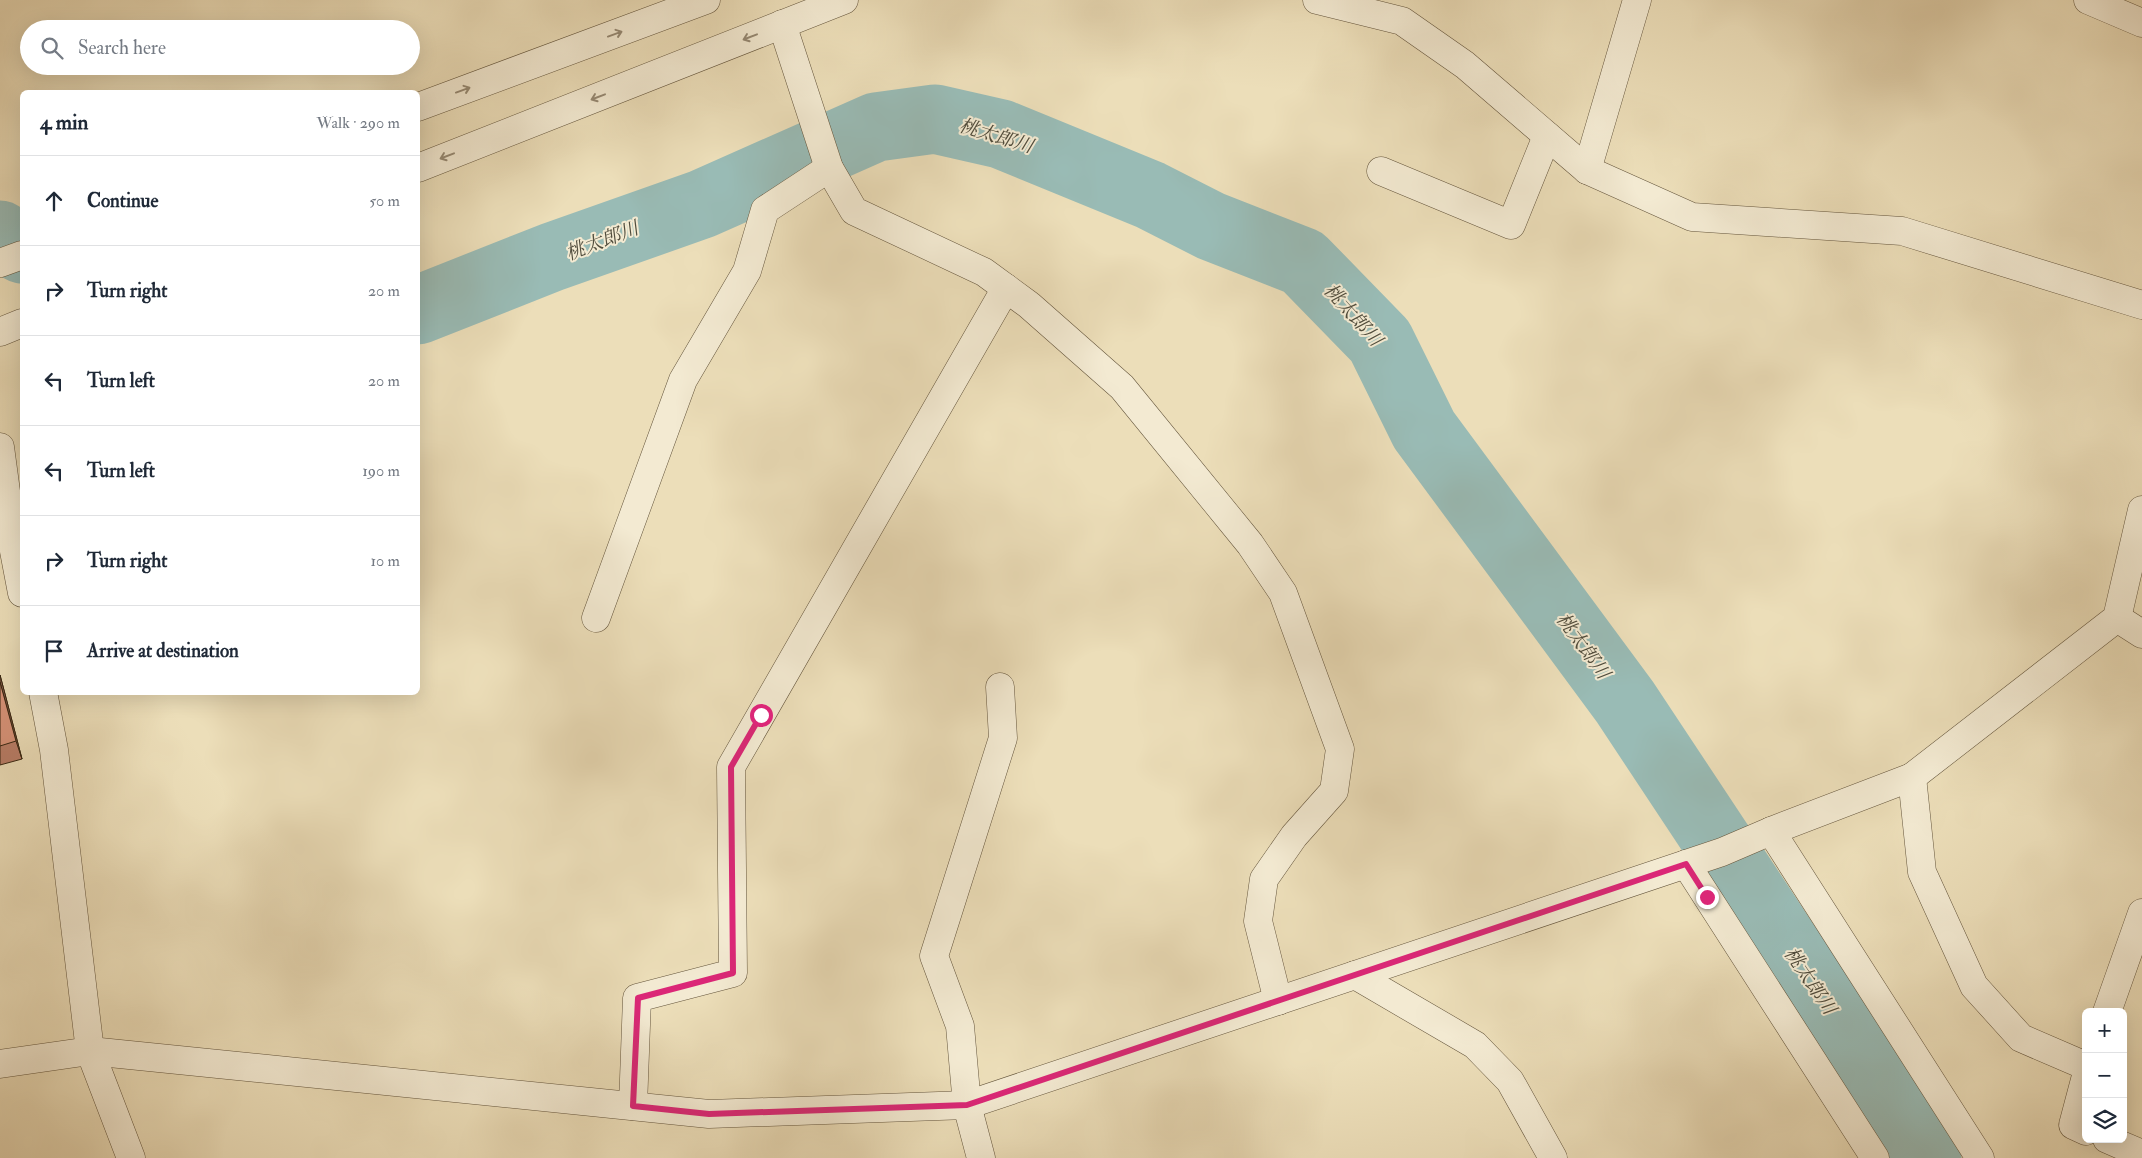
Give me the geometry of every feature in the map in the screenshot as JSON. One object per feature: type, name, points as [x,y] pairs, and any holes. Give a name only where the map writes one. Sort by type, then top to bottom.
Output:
[{"type":"street","points":[[420,106],[706,0]]},
{"type":"street","points":[[420,167],[844,0]]},
{"type":"street","points":[[1317,0],[1402,21],[1465,65],[1587,170],[1692,218],[1902,231],[2142,305]]},
{"type":"street","points":[[1587,170],[1636,0]]},
{"type":"street","points":[[2088,0],[2142,23]]},
{"type":"street","points":[[782,24],[829,168],[854,211],[984,272],[1029,305],[1122,387],[1250,544],[1283,593],[1340,749],[1334,791],[1294,836],[1264,879],[1258,921],[1278,1001]]},
{"type":"street","points":[[1381,171],[1511,225],[1547,136]]},
{"type":"street","points":[[596,618],[682,380],[747,270],[765,210],[829,168]]},
{"type":"street","points":[[0,263],[20,256]]},
{"type":"street","points":[[633,1106],[638,998],[733,973],[731,767],[1006,288]]},
{"type":"street","points":[[0,332],[20,324]]},
{"type":"street","points":[[0,447],[20,582]]},
{"type":"street","points":[[0,1064],[90,1052],[709,1114],[967,1105],[1722,852],[1771,830],[1912,777],[2117,618],[2142,510]]},
{"type":"street","points":[[2117,618],[2142,634]]},
{"type":"street","points":[[981,1158],[967,1105],[960,1026],[934,956],[1003,738],[1000,687]]},
{"type":"street","points":[[43,695],[54,750],[90,1052],[131,1158]]},
{"type":"street","points":[[1912,777],[1922,872],[1974,986],[2021,1038],[2082,1064]]},
{"type":"street","points":[[1771,830],[1980,1158]]},
{"type":"street","points":[[1686,864],[1875,1158]]},
{"type":"street","points":[[2108,1008],[2142,913]]},
{"type":"street","points":[[1355,975],[1475,1045],[1510,1080],[1553,1158]]},
{"type":"street","points":[[2082,1091],[2073,1125],[2082,1128]]},
{"type":"street","points":[[2116,1143],[2142,1154]]},
{"type":"building","points":[[0,682],[16,741],[0,746]]},
{"type":"waterway","name":"桃太郎川","points":[[420,309],[552,257],[702,204],[876,127],[935,119],[1001,134],[1150,195],[1211,226],[1303,262],[1380,341],[1424,430],[1625,702],[1927,1158]]},
{"type":"waterway","name":"桃太郎川","points":[[0,235],[20,248]]},
{"type":"route","points":[[761,715],[731,767],[733,973],[638,998],[633,1106],[709,1114],[967,1105],[1686,864],[1707,897]]}]
